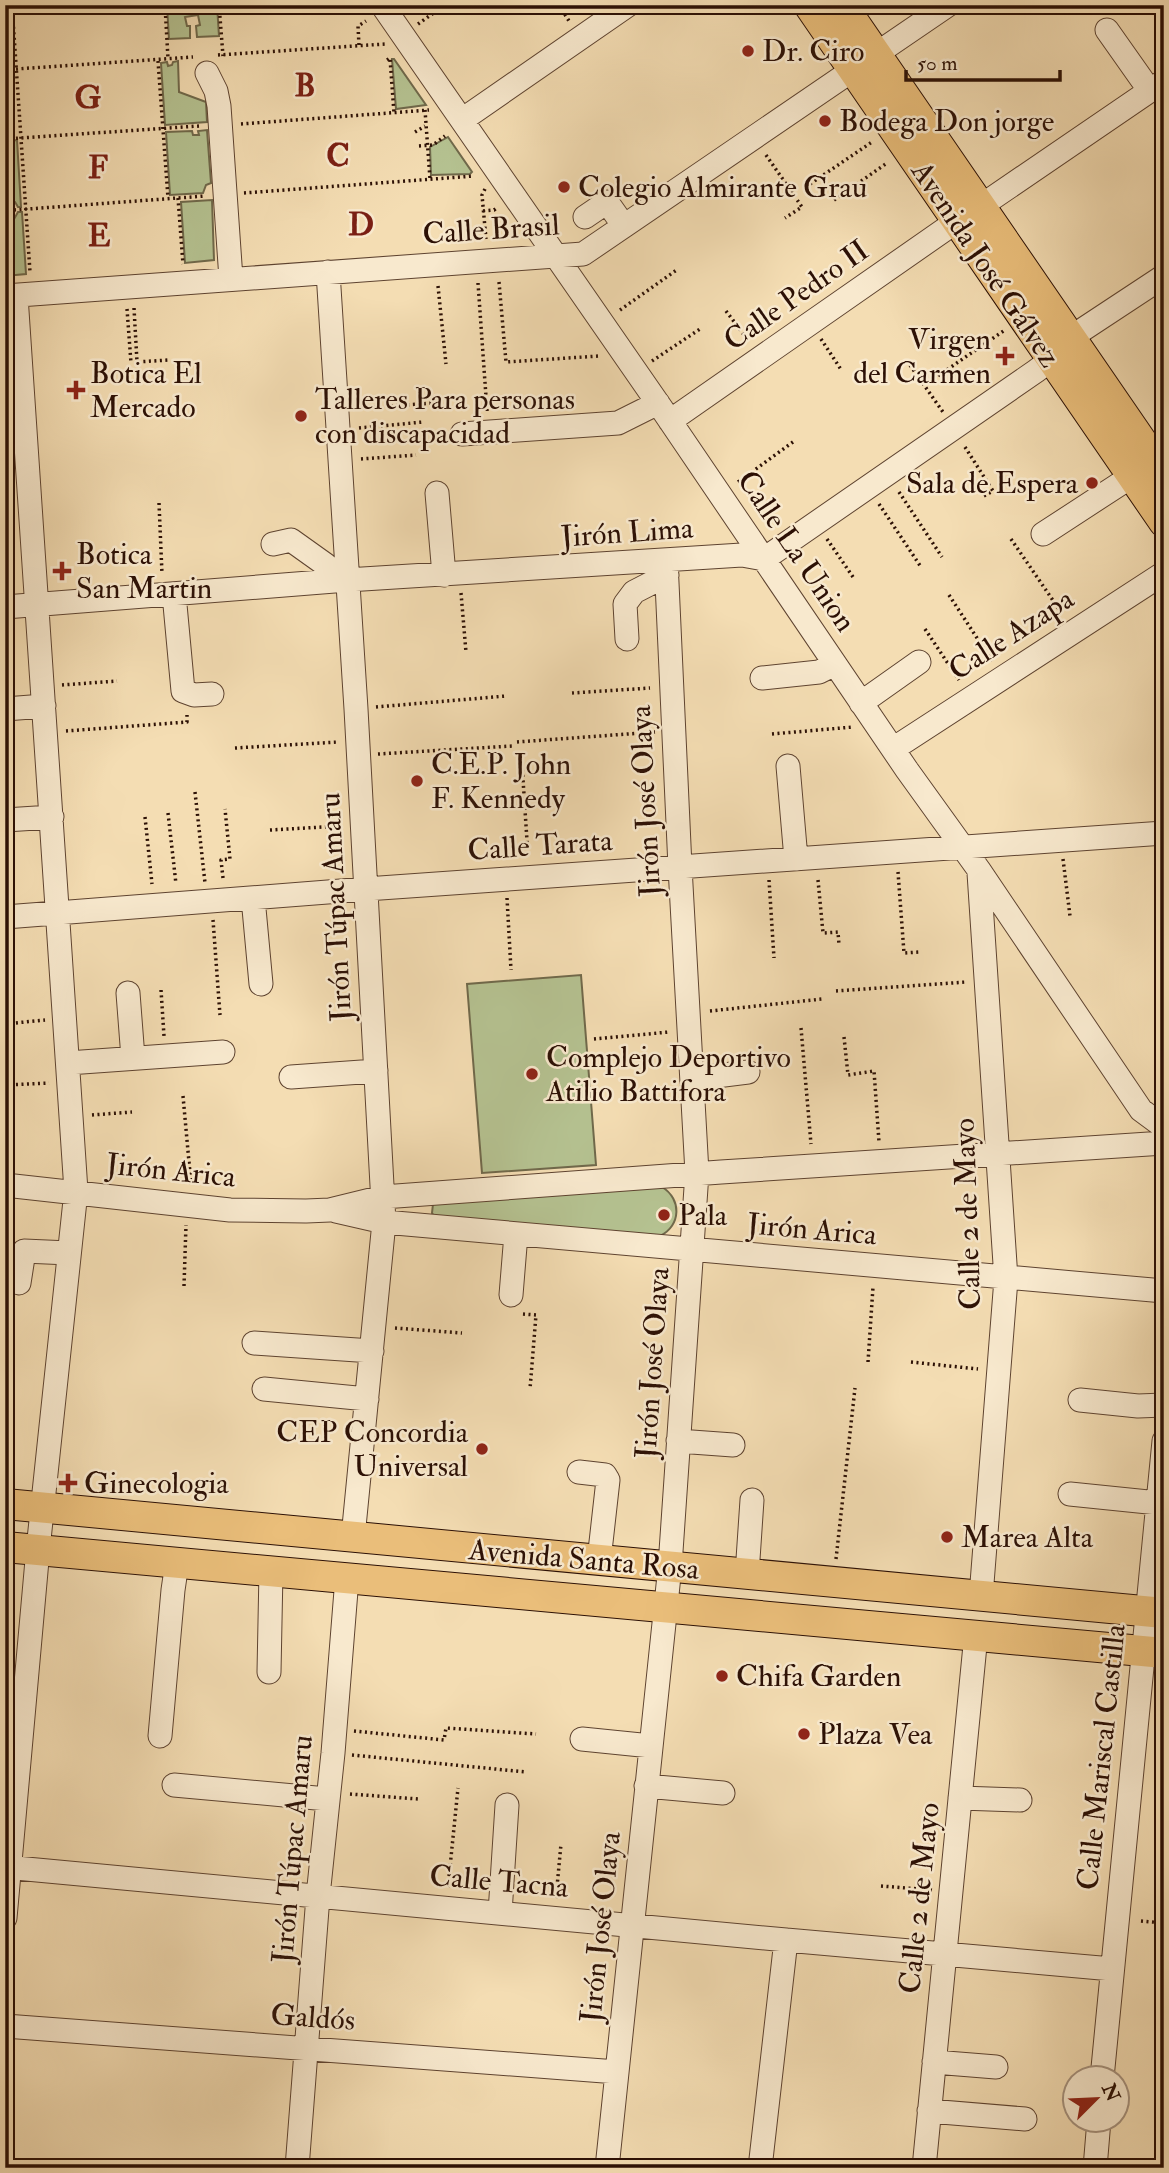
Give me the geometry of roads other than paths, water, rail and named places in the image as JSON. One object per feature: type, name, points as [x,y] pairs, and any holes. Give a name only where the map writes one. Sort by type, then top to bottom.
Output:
[{"type":"main road","name":"Avenida José Gálvez","points":[[809,5],[865,62],[1061,349],[1132,476],[1164,522]]},
{"type":"main road","name":"Avenida José Gálvez","points":[[842,5],[865,62]]},
{"type":"main road","name":"Avenida José Gálvez","points":[[1061,349],[1164,474]]},
{"type":"main road","name":"Avenida Santa Rosa","points":[[5,1504],[1155,1612]]},
{"type":"main road","name":"Avenida Santa Rosa","points":[[5,1546],[1154,1652]]},
{"type":"street","points":[[454,128],[628,5]]},
{"type":"street","name":"Calle Brasil","points":[[10,296],[328,272],[482,253],[555,256],[583,254],[948,5]]},
{"type":"street","name":"Calle La Union","points":[[374,13],[406,38],[454,128],[555,256],[892,749],[979,870],[1141,1110],[1164,1127]]},
{"type":"street","points":[[1107,30],[1157,86]]},
{"type":"street","points":[[209,61],[220,125],[231,279]]},
{"type":"street","name":"Calle Pedro II","points":[[462,434],[618,423],[664,412],[969,214],[1157,86]]},
{"type":"street","points":[[585,217],[607,202],[624,226]]},
{"type":"street","name":"Jirón Túpac Amaru","points":[[328,272],[343,581],[356,709],[384,1222],[353,1537]]},
{"type":"street","points":[[764,559],[1164,276]]},
{"type":"street","points":[[5,1918],[38,1549],[76,1191],[37,604],[10,296]]},
{"type":"street","points":[[1043,534],[1132,476]]},
{"type":"street","points":[[437,493],[452,574]]},
{"type":"street","points":[[274,544],[291,540],[343,581]]},
{"type":"street","name":"Jirón Lima","points":[[5,607],[168,587],[452,574],[666,568],[742,555],[764,559]]},
{"type":"street","points":[[628,639],[625,604],[634,592],[666,568]]},
{"type":"street","name":"Jirón José Olaya","points":[[607,2168],[670,1566],[697,1173],[666,568]]},
{"type":"street","name":"Calle Azapa","points":[[892,749],[1164,573]]},
{"type":"street","points":[[168,587],[183,691],[194,695],[212,694]]},
{"type":"street","points":[[861,703],[919,662]]},
{"type":"street","points":[[762,678],[819,672],[835,664]]},
{"type":"street","points":[[5,709],[43,696]]},
{"type":"street","points":[[788,766],[796,859]]},
{"type":"street","points":[[5,820],[52,817]]},
{"type":"street","name":"Calle Tarata","points":[[5,917],[1164,833]]},
{"type":"street","name":"Calle 2 de Mayo","points":[[979,870],[1006,1279],[981,1596]]},
{"type":"street","points":[[253,898],[261,984]]},
{"type":"street","points":[[128,993],[133,1058]]},
{"type":"street","points":[[69,1072],[133,1058],[223,1052]]},
{"type":"street","points":[[291,1077],[376,1071]]},
{"type":"street","points":[[692,1079],[748,1072]]},
{"type":"street","name":"Jirón Arica","points":[[5,1185],[190,1206],[306,1211],[330,1210],[383,1196],[1164,1143]]},
{"type":"street","name":"Jirón Arica","points":[[330,1210],[384,1222],[1164,1292]]},
{"type":"street","points":[[515,1304],[516,1234]]},
{"type":"street","points":[[19,1283],[23,1251],[69,1253]]},
{"type":"street","points":[[254,1343],[372,1351]]},
{"type":"street","points":[[264,1389],[367,1399]]},
{"type":"street","points":[[1080,1400],[1138,1406],[1164,1405]]},
{"type":"street","points":[[678,1441],[733,1445]]},
{"type":"street","name":"Calle Mariscal Castilla","points":[[1103,2064],[1112,1969],[1154,1652],[1158,1503],[1164,1441]]},
{"type":"street","points":[[579,1472],[605,1475],[608,1480],[598,1560]]},
{"type":"street","points":[[1070,1494],[1158,1503]]},
{"type":"street","points":[[747,1574],[752,1500]]},
{"type":"street","points":[[160,1736],[177,1563]]},
{"type":"street","points":[[269,1672],[271,1571]]},
{"type":"street","name":"Jirón Túpac Amaru","points":[[297,2168],[305,2048],[347,1578]]},
{"type":"street","name":"Calle 2 de Mayo","points":[[924,2168],[976,1635]]},
{"type":"street","points":[[582,1739],[651,1746]]},
{"type":"street","points":[[174,1785],[327,1795]]},
{"type":"street","points":[[646,1786],[723,1793]]},
{"type":"street","points":[[960,1798],[1020,1800]]},
{"type":"street","points":[[500,1913],[507,1805]]},
{"type":"street","name":"Calle Tacna","points":[[8,1867],[1112,1969]]},
{"type":"street","points":[[760,2168],[786,1940]]},
{"type":"street","name":"Galdós","points":[[5,2026],[617,2072]]},
{"type":"street","points":[[934,2062],[996,2067]]},
{"type":"street","points":[[929,2111],[1025,2119]]},
{"type":"street","points":[[1095,2168],[1098,2134]]},
{"type":"place","name":"Dr. Ciro","points":[[748,51]]},
{"type":"place","name":"Bodega Don jorge","points":[[825,121]]},
{"type":"place","name":"Colegio Almirante Grau","points":[[564,187]]},
{"type":"place","name":"Virgen del Carmen","points":[[1005,356]]},
{"type":"place","name":"Botica El Mercado","points":[[76,390]]},
{"type":"place","name":"Talleres Para personas con discapacidad","points":[[301,416]]},
{"type":"place","name":"Sala de Espera","points":[[1092,483]]},
{"type":"place","name":"Botica San Martin","points":[[62,571]]},
{"type":"place","name":"C.E.P. John F. Kennedy","points":[[417,781]]},
{"type":"place","name":"Complejo Deportivo Atilio Battifora","points":[[532,1074]]},
{"type":"place","name":"Pala","points":[[664,1215]]},
{"type":"place","name":"CEP Concordia Universal","points":[[482,1449]]},
{"type":"place","name":"Ginecologia","points":[[68,1483]]},
{"type":"place","name":"Marea Alta","points":[[947,1537]]},
{"type":"place","name":"Chifa Garden","points":[[722,1676]]},
{"type":"place","name":"Plaza Vea","points":[[804,1734]]},
{"type":"district","name":"B","points":[[305,85]]},
{"type":"district","name":"G","points":[[88,97]]},
{"type":"district","name":"C","points":[[338,155]]},
{"type":"district","name":"F","points":[[98,167]]},
{"type":"district","name":"D","points":[[361,224]]},
{"type":"district","name":"E","points":[[99,235]]}]
